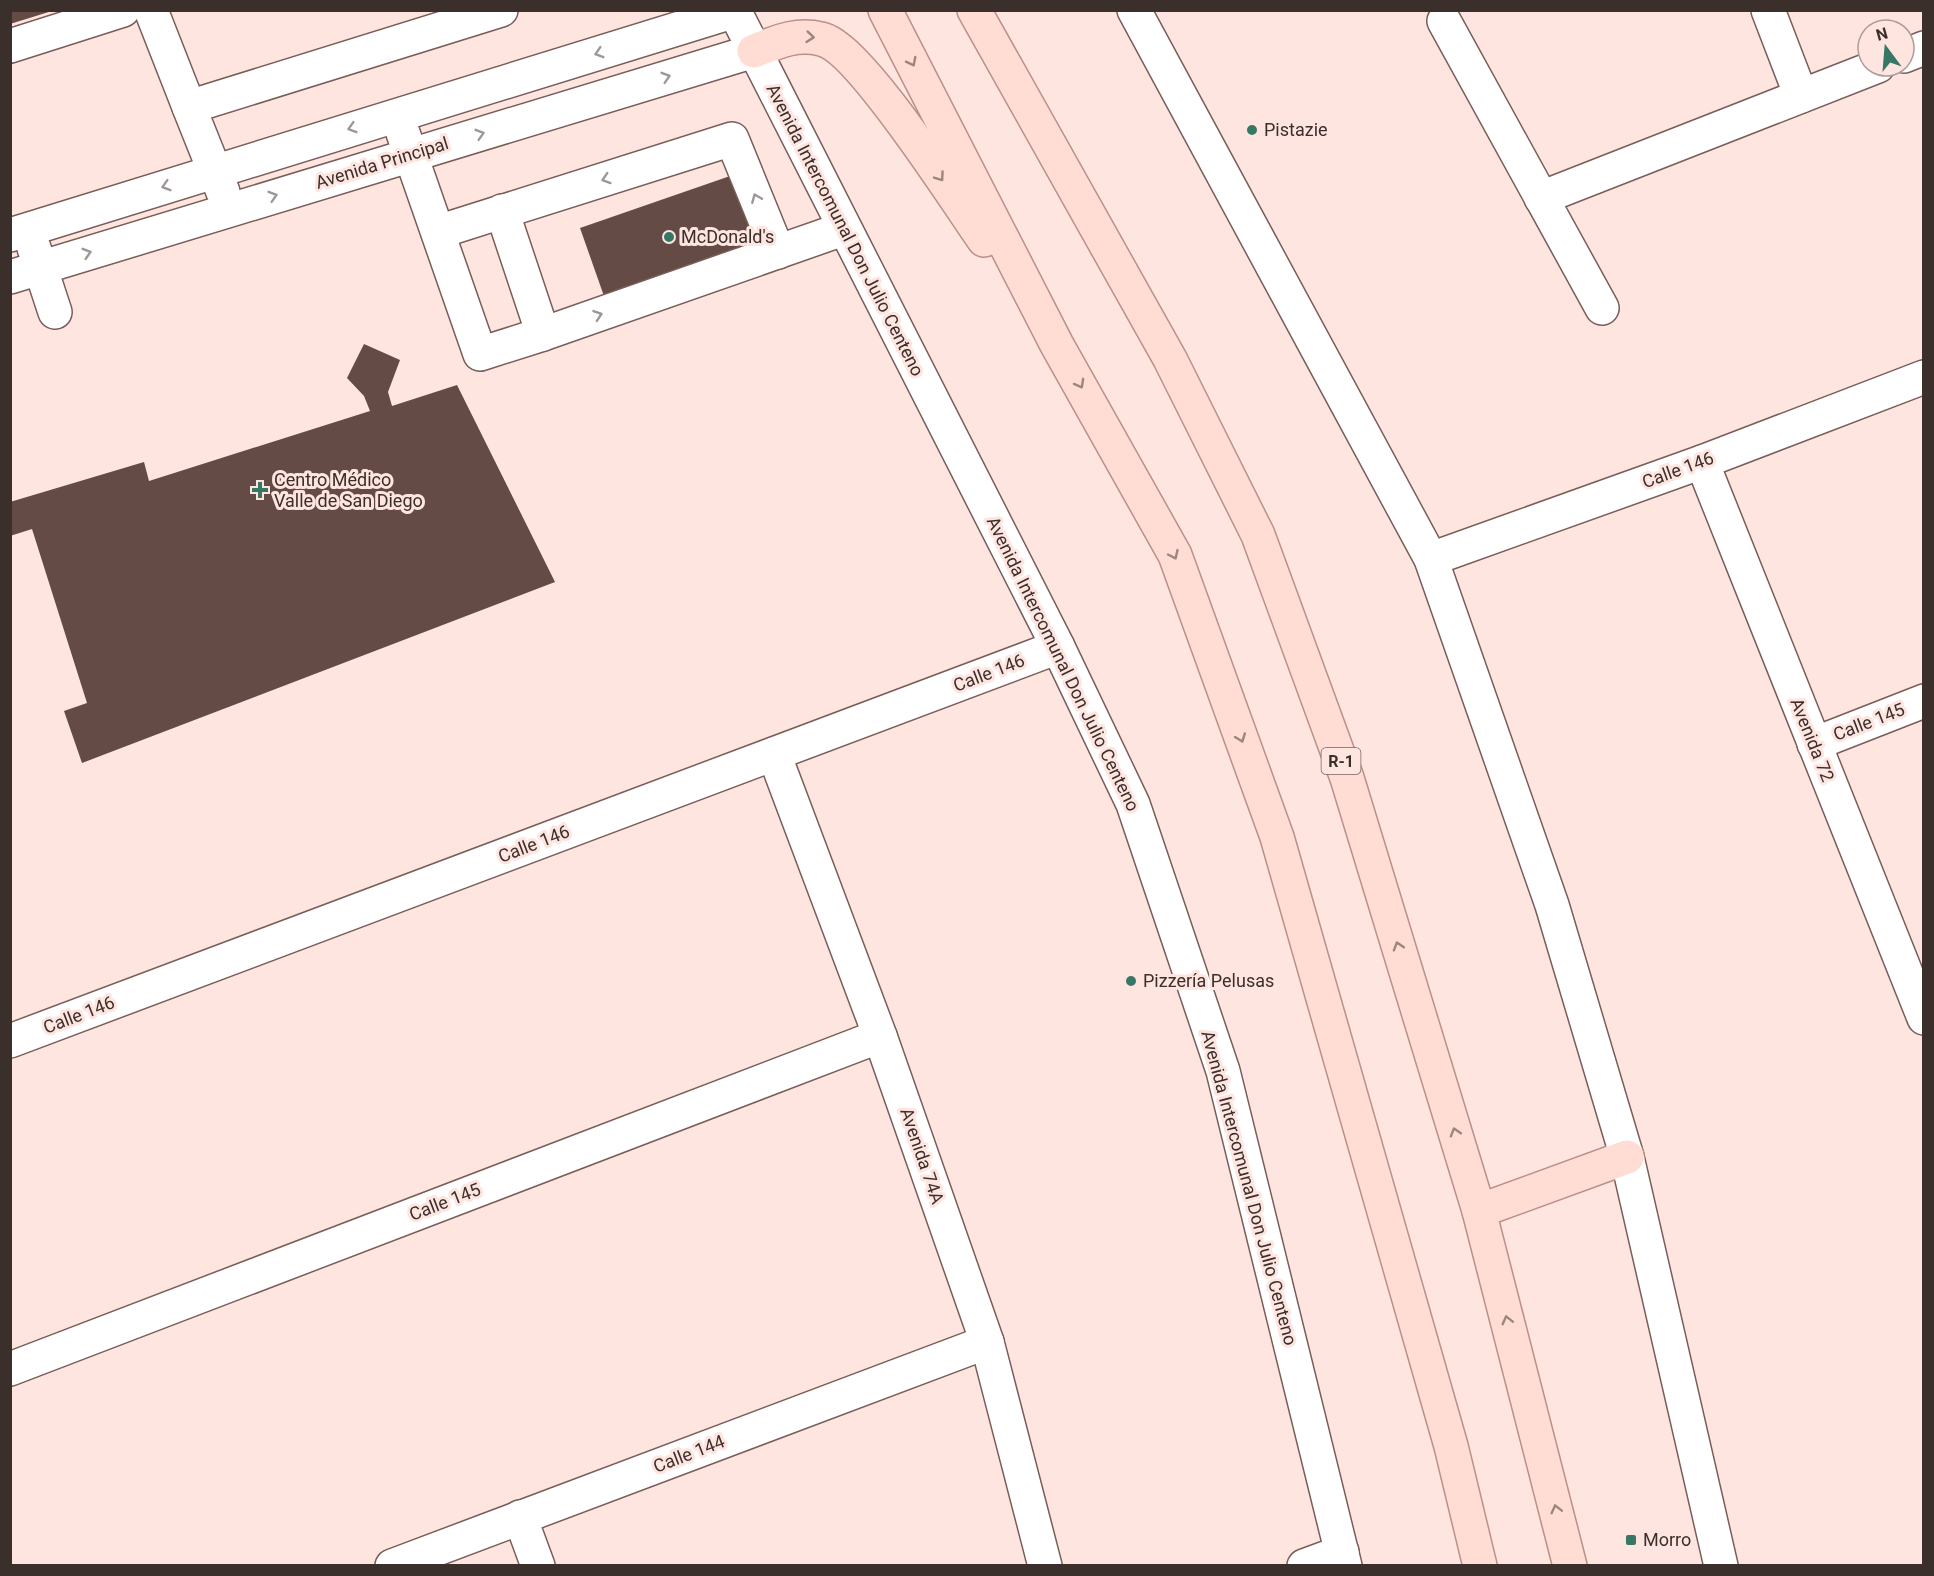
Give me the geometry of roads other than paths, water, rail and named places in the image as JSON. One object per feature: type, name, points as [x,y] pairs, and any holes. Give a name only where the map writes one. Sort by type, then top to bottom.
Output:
[{"type":"main road","points":[[885,10],[1057,345],[1175,555],[1276,837],[1451,1446],[1480,1566]]},
{"type":"main road","name":"R-1","points":[[974,10],[1170,359],[1258,535],[1347,778],[1479,1211],[1570,1566]]},
{"type":"main road","points":[[754,51],[794,36],[823,39],[855,62],[888,103],[1057,345]]},
{"type":"main road","points":[[1479,1211],[1627,1157]]},
{"type":"street","points":[[10,45],[123,10]]},
{"type":"street","points":[[151,10],[216,171],[229,210]]},
{"type":"street","points":[[189,107],[501,10]]},
{"type":"street","points":[[1134,10],[1431,559],[1552,905],[1627,1157],[1721,1566]]},
{"type":"street","points":[[1768,10],[1802,96]]},
{"type":"street","points":[[55,312],[25,272],[20,232],[735,11]]},
{"type":"street","name":"Avenida Intercomunal Don Julio Centeno","points":[[735,11],[843,229],[1058,647],[1133,804],[1223,1071],[1344,1559]]},
{"type":"street","points":[[1444,21],[1602,308]]},
{"type":"street","name":"Avenida Principal","points":[[25,272],[754,51]]},
{"type":"street","points":[[1541,198],[1856,75]]},
{"type":"street","points":[[396,115],[480,354],[843,229]]},
{"type":"street","points":[[438,232],[732,139],[778,252]]},
{"type":"street","points":[[502,211],[543,334]]},
{"type":"street","name":"Calle 146","points":[[1431,559],[1702,462],[1923,377]]},
{"type":"street","name":"Avenida 72","points":[[1702,462],[1923,1018]]},
{"type":"street","name":"Calle 146","points":[[10,1041],[1058,647]]},
{"type":"street","name":"Calle 145","points":[[1814,744],[1923,701]]},
{"type":"street","name":"Avenida 74A","points":[[774,754],[880,1036],[987,1342],[1046,1566]]},
{"type":"street","name":"Calle 145","points":[[10,1368],[880,1036]]},
{"type":"street","name":"Calle 144","points":[[392,1566],[987,1342]]},
{"type":"street","points":[[520,1517],[538,1566]]},
{"type":"street","points":[[1304,1566],[1344,1559]]},
{"type":"place","name":"Pistazie","points":[[1252,130]]},
{"type":"place","name":"McDonald's","points":[[669,237]]},
{"type":"place","name":"Centro Médico Valle de San Diego","points":[[260,490]]},
{"type":"place","name":"Pizzería Pelusas","points":[[1131,981]]},
{"type":"place","name":"Morro","points":[[1631,1540]]}]
